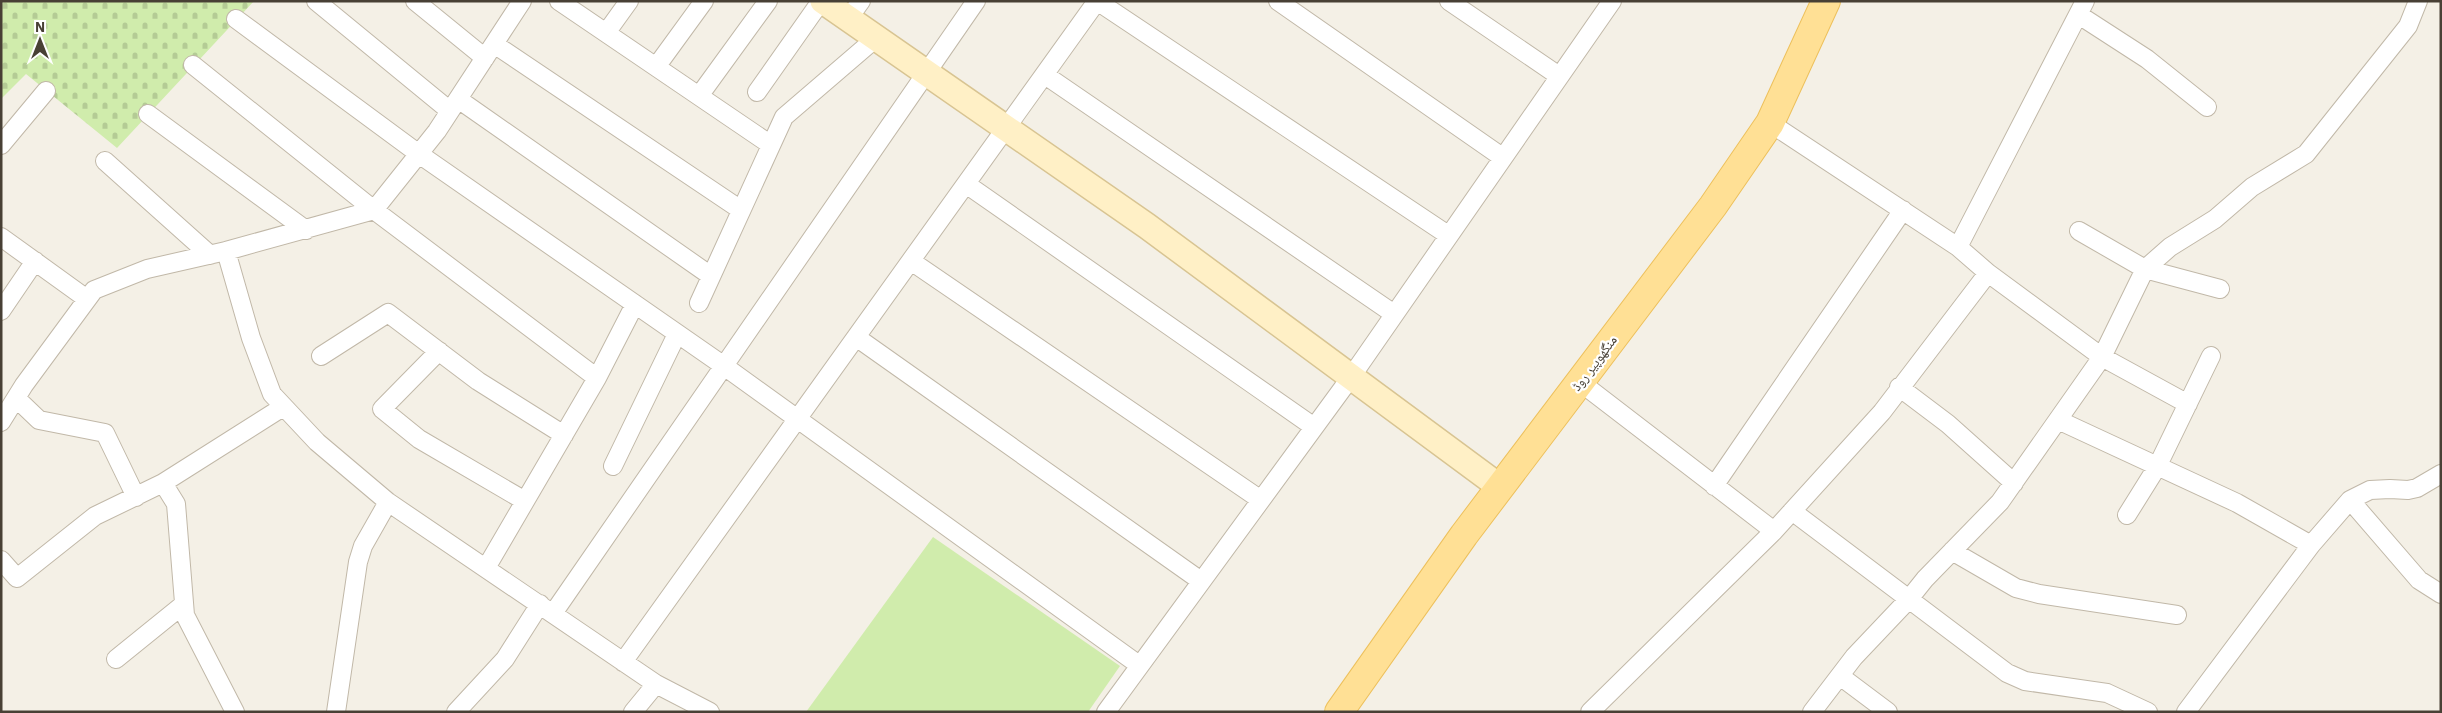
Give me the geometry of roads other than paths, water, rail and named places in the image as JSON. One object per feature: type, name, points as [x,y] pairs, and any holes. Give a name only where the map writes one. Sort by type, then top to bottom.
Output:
[{"type":"main road","name":"منگھوپیر روڈ","points":[[1338,712],[1500,487],[1714,206],[1770,123],[1826,1]]},
{"type":"street","points":[[316,1],[454,105],[711,276]]},
{"type":"street","points":[[415,1],[490,51],[741,210]]},
{"type":"street","points":[[559,1],[771,145]]},
{"type":"street","points":[[606,33],[629,1]]},
{"type":"street","points":[[656,67],[704,1]]},
{"type":"street","points":[[699,96],[768,1]]},
{"type":"street","points":[[757,92],[822,1],[855,10],[876,38],[1147,226],[1500,487]]},
{"type":"street","points":[[456,712],[505,659],[547,608],[724,366],[925,72],[976,1]]},
{"type":"street","points":[[623,662],[1097,1],[1448,236]]},
{"type":"street","points":[[1278,1],[1502,157]]},
{"type":"street","points":[[1449,1],[1559,76]]},
{"type":"street","points":[[1106,712],[1351,377],[1612,1]]},
{"type":"street","points":[[1812,712],[1854,657],[2000,502],[2102,357],[2146,269],[2170,247],[2215,219],[2252,187],[2306,154],[2408,26],[2418,1]]},
{"type":"street","points":[[1,422],[16,398],[94,290],[147,269],[218,253],[374,210],[419,154],[454,105],[521,2]]},
{"type":"street","points":[[1958,247],[2082,8],[2207,108]]},
{"type":"street","points":[[236,19],[419,154],[724,366],[1139,665]]},
{"type":"street","points":[[699,303],[784,117],[876,38]]},
{"type":"street","points":[[193,65],[374,210],[597,378]]},
{"type":"street","points":[[1044,75],[1394,314]]},
{"type":"street","points":[[1,145],[46,91]]},
{"type":"street","points":[[148,114],[306,230]]},
{"type":"street","points":[[1770,123],[1958,247],[1988,273],[2102,357],[2188,404]]},
{"type":"street","points":[[105,161],[218,253],[272,394],[317,442],[388,502],[547,608],[656,684],[710,712]]},
{"type":"street","points":[[966,184],[1314,427]]},
{"type":"street","points":[[1714,486],[1903,210]]},
{"type":"street","points":[[2079,231],[2146,269],[2220,289]]},
{"type":"street","points":[[1,238],[88,299]]},
{"type":"street","points":[[1,311],[35,261]]},
{"type":"street","points":[[911,261],[1261,500]]},
{"type":"street","points":[[1590,712],[1774,531],[1882,412],[1899,387],[1988,273]]},
{"type":"street","points":[[486,568],[597,378],[635,304]]},
{"type":"street","points":[[321,356],[388,313],[490,389],[564,434]]},
{"type":"street","points":[[612,466],[677,334]]},
{"type":"street","points":[[856,337],[1201,581]]},
{"type":"street","points":[[438,351],[382,409],[419,439],[525,501]]},
{"type":"street","points":[[2127,515],[2157,467],[2211,356]]},
{"type":"street","points":[[1580,382],[1774,531]]},
{"type":"street","points":[[1899,387],[1948,424],[2014,482]]},
{"type":"street","points":[[16,398],[39,420],[105,433],[136,498]]},
{"type":"street","points":[[1,560],[17,578],[95,516],[136,498],[163,483],[283,407]]},
{"type":"street","points":[[2058,420],[2237,503],[2311,546]]},
{"type":"street","points":[[2186,712],[2311,546],[2350,500],[2370,490],[2408,490],[2417,488],[2441,474]]},
{"type":"street","points":[[163,483],[176,504],[185,615],[234,712]]},
{"type":"street","points":[[2350,500],[2419,580],[2441,594]]},
{"type":"street","points":[[336,712],[358,562],[363,546],[388,502]]},
{"type":"street","points":[[1792,511],[2007,673],[2025,681],[2107,694],[2148,712]]},
{"type":"street","points":[[1952,551],[2016,588],[2039,594],[2177,615]]},
{"type":"street","points":[[116,659],[184,604]]},
{"type":"street","points":[[1840,676],[1888,712]]},
{"type":"street","points":[[633,712],[656,684]]}]
